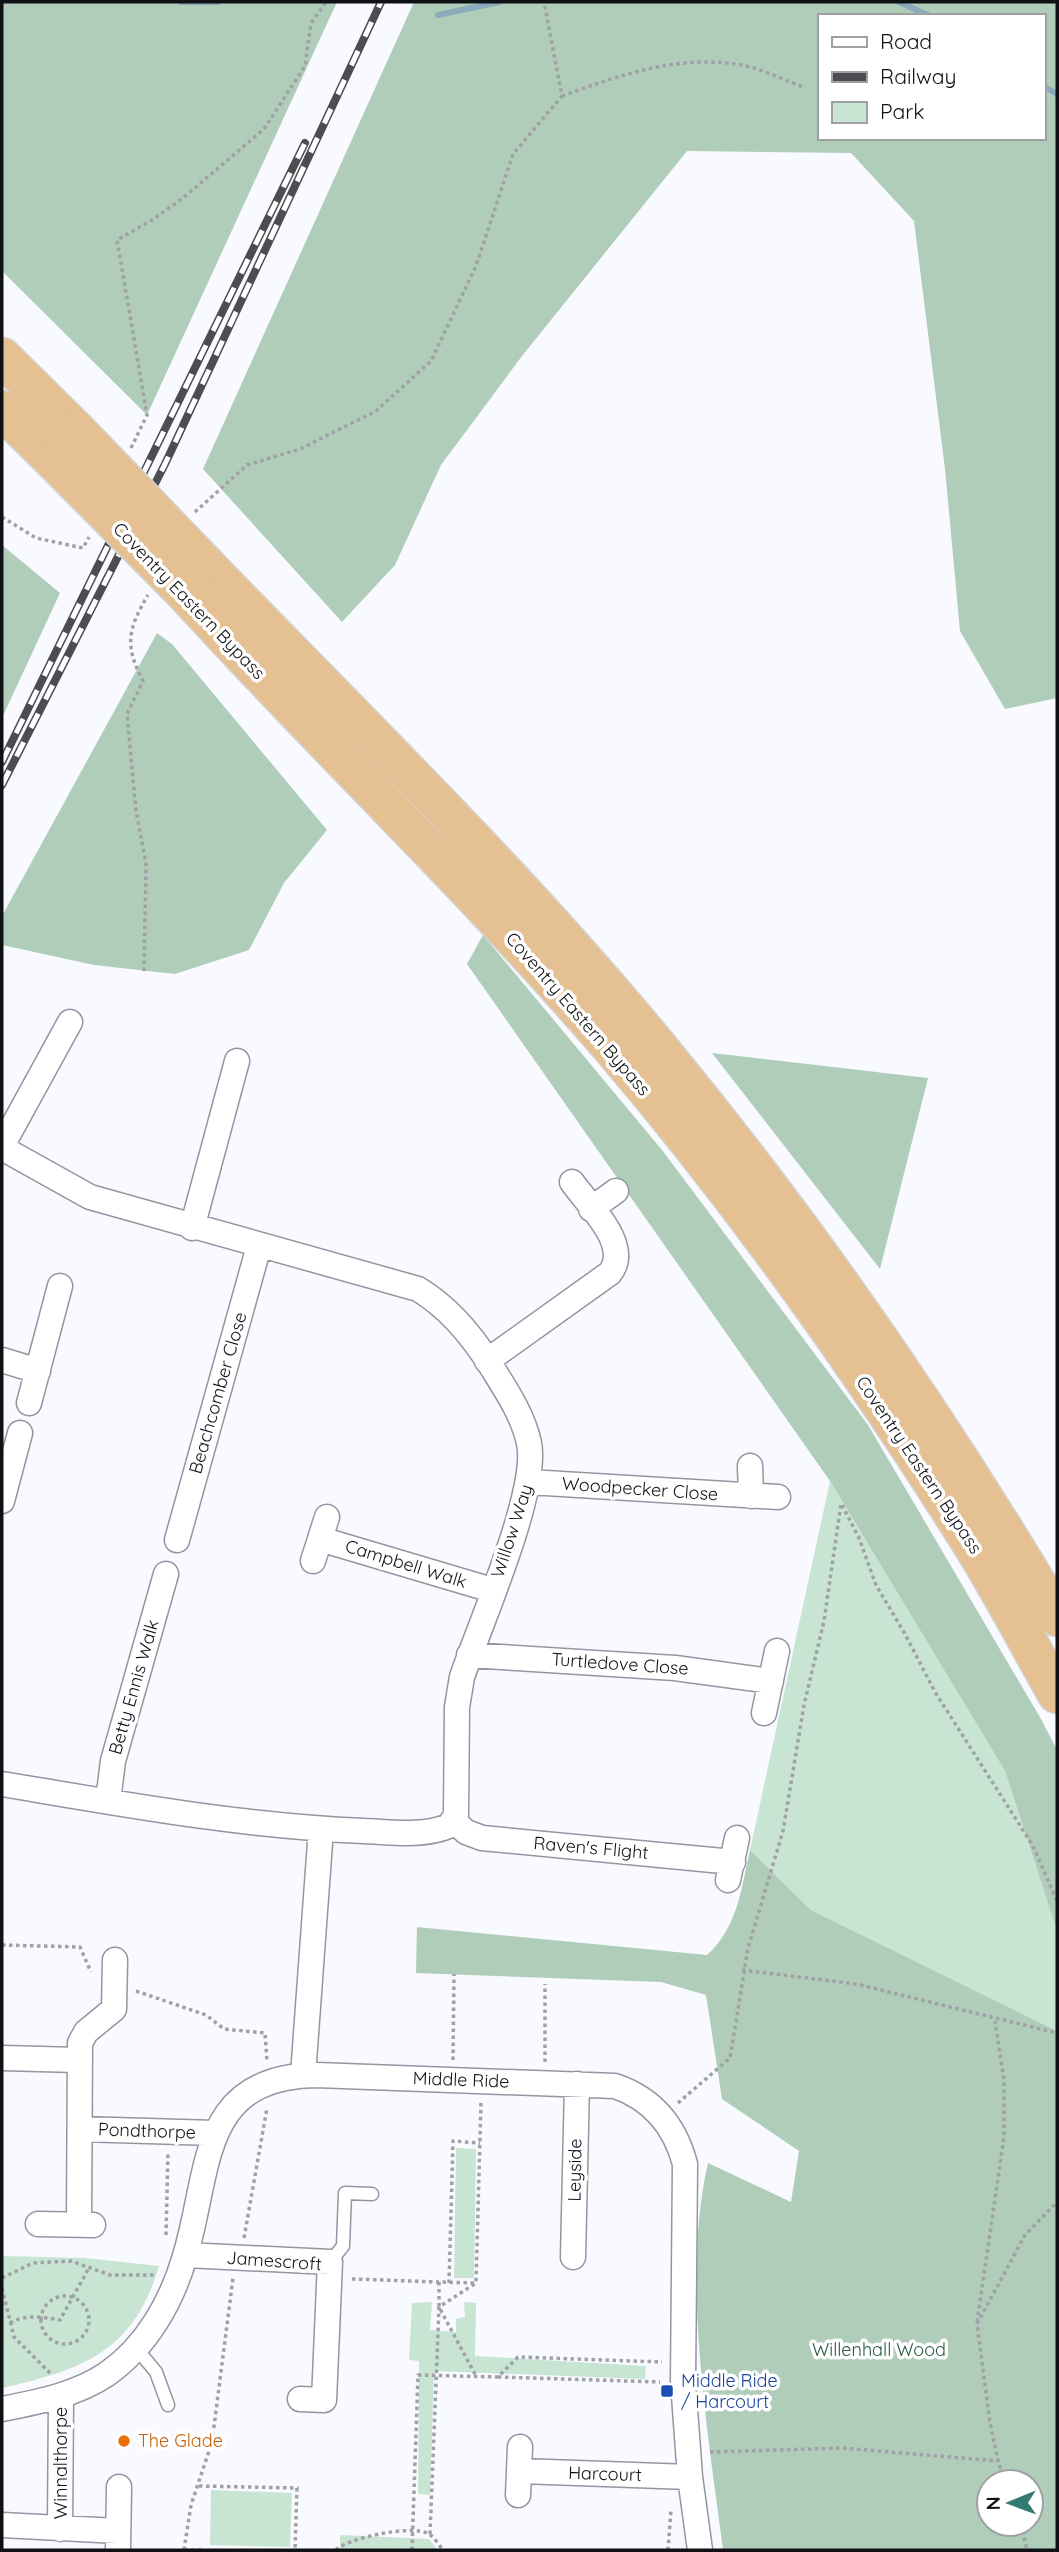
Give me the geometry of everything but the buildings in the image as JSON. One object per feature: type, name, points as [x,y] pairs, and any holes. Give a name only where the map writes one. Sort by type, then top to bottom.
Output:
[{"type":"highway","name":"Coventry Eastern Bypass","points":[[2,357],[74,428],[179,584],[273,689],[452,872],[582,1016],[739,1206],[932,1482],[975,1549],[1057,1694]]},
{"type":"highway","name":"Coventry Eastern Bypass","points":[[2,410],[179,584],[499,866],[663,1052],[830,1269],[912,1385],[990,1504],[1057,1617]]},
{"type":"street","name":"Willow Way","points":[[70,1022],[2,1147],[90,1197],[192,1228],[418,1289],[445,1309],[487,1361],[517,1410],[525,1430],[531,1461],[529,1482],[469,1656],[457,1706],[454,1821]]},
{"type":"street","points":[[192,1228],[237,1061]]},
{"type":"street","points":[[487,1361],[613,1269],[618,1257],[617,1246],[572,1182]]},
{"type":"street","points":[[591,1209],[615,1191]]},
{"type":"street","name":"Beachcomber Close","points":[[177,1540],[259,1246]]},
{"type":"street","points":[[30,1403],[61,1286]]},
{"type":"street","points":[[2,1360],[38,1371]]},
{"type":"street","points":[[2,1501],[20,1433]]},
{"type":"street","points":[[750,1466],[751,1496]]},
{"type":"street","name":"Woodpecker Close","points":[[529,1482],[778,1497]]},
{"type":"street","name":"Campbell Walk","points":[[320,1539],[492,1590]]},
{"type":"street","name":"Betty Ennis Walk","points":[[108,1801],[113,1761],[166,1574]]},
{"type":"street","points":[[764,1713],[777,1651]]},
{"type":"street","name":"Turtledove Close","points":[[469,1656],[675,1668],[771,1681]]},
{"type":"street","points":[[2,1784],[209,1818],[321,1829],[425,1833],[449,1826],[454,1821]]},
{"type":"street","name":"Raven's Flight","points":[[454,1821],[466,1832],[482,1838],[733,1860]]},
{"type":"street","points":[[303,2075],[321,1829]]},
{"type":"street","name":"Pondthorpe","points":[[38,2224],[87,2224],[78,2060],[86,2032],[114,2008],[115,1959]]},
{"type":"street","points":[[2,2058],[78,2060]]},
{"type":"street","name":"Middle Ride","points":[[2,2409],[66,2394],[107,2374],[135,2348],[168,2303],[175,2283],[176,2248],[215,2133],[227,2111],[245,2094],[265,2082],[303,2075],[577,2084],[627,2090],[662,2116],[678,2140],[686,2176],[682,2372],[689,2465],[700,2550]]},
{"type":"street","name":"Leyside","points":[[573,2257],[577,2084]]},
{"type":"street","name":"Pondthorpe","points":[[80,2129],[215,2133]]},
{"type":"street","name":"Jamescroft","points":[[176,2248],[329,2270],[324,2400],[300,2399]]},
{"type":"street","name":"Winnalthorpe","points":[[60,2529],[66,2394]]},
{"type":"street","name":"Harcourt","points":[[519,2471],[689,2465]]},
{"type":"street","name":"Winnalthorpe","points":[[2,2525],[60,2529],[118,2540],[119,2487]]},
{"type":"lane","points":[[329,2270],[343,2246],[345,2193],[372,2194]]},
{"type":"lane","points":[[135,2348],[156,2372],[168,2405]]},
{"type":"path","points":[[130,452],[147,415],[117,240],[183,198],[264,129],[305,66],[311,23],[326,2]]},
{"type":"path","points":[[544,2],[562,96]]},
{"type":"path","points":[[189,523],[195,512],[247,465],[300,449],[376,411],[431,361],[476,266],[513,154],[562,96],[622,74],[684,62],[743,65],[803,86]]},
{"type":"path","points":[[2,517],[36,538],[83,548],[89,536]]},
{"type":"path","points":[[144,971],[146,863],[136,811],[127,714],[143,681],[132,661],[129,643],[132,628],[179,584]]},
{"type":"path","points":[[662,2116],[730,2058],[743,1970],[783,1831],[804,1705],[824,1621],[841,1504],[859,1538],[876,1586],[935,1692],[1034,1846],[1057,1901]]},
{"type":"path","points":[[743,1970],[856,1984],[1057,2033]]},
{"type":"path","points":[[453,2080],[454,1974]]},
{"type":"path","points":[[545,1983],[545,2083]]},
{"type":"path","points":[[995,2020],[1004,2080],[1004,2137],[977,2306],[977,2324],[1000,2468]]},
{"type":"path","points":[[476,2283],[482,2081]]},
{"type":"path","points":[[168,2132],[176,2248]]},
{"type":"path","points":[[449,2283],[453,2141],[480,2143]]},
{"type":"path","points":[[977,2324],[1025,2235],[1057,2202]]},
{"type":"path","points":[[2,2278],[33,2263],[71,2261],[110,2275],[160,2275],[175,2283]]},
{"type":"path","points":[[10,2323],[17,2319],[41,2317],[61,2320],[89,2268]]},
{"type":"path","points":[[329,2270],[439,2283],[476,2283]]},
{"type":"path","points":[[430,2534],[439,2283]]},
{"type":"path","points":[[439,2307],[476,2283]]},
{"type":"path","points":[[2,2288],[14,2337],[66,2394]]},
{"type":"path","points":[[75,2298],[86,2309],[89,2325],[80,2339],[73,2343],[57,2342],[50,2338],[41,2325],[43,2309],[54,2299],[75,2298]]},
{"type":"path","points":[[439,2307],[476,2376]]},
{"type":"path","points":[[498,2377],[518,2357],[682,2372]]},
{"type":"path","points":[[412,2550],[418,2375],[498,2377],[682,2372]]},
{"type":"path","points":[[689,2465],[757,2448],[842,2448],[998,2461]]},
{"type":"path","points":[[199,2486],[297,2488],[295,2550]]},
{"type":"path","points":[[336,2550],[387,2533],[412,2529],[430,2534],[443,2550]]},
{"type":"path","points":[[184,2550],[204,2550]]},
{"type":"green space","points":[[2,2],[337,2],[147,415],[2,271]]},
{"type":"green space","points":[[414,2],[1057,2],[1057,698],[1005,709],[960,631],[945,469],[914,221],[851,153],[687,151],[522,356],[441,465],[395,565],[342,622],[203,469]]},
{"type":"green space","points":[[2,545],[60,593],[2,718]]},
{"type":"green space","points":[[157,633],[172,644],[327,830],[284,883],[249,950],[175,974],[94,965],[2,945],[2,916]]},
{"type":"green space","points":[[483,935],[662,1150],[868,1425],[1041,1719],[1057,1750],[1057,1931],[1005,1771],[830,1481],[467,964]]},
{"type":"green space","points":[[712,1053],[928,1078],[880,1269]]},
{"type":"green space","points":[[830,1481],[1005,1771],[1057,1931],[1057,2031],[811,1910],[750,1850]]},
{"type":"green space","name":"Willenhall Wood","points":[[750,1850],[811,1910],[1057,2031],[1057,2550],[723,2550],[705,2406],[697,2305],[700,2208],[708,2163],[791,2202],[799,2151],[722,2099],[706,1995],[661,1982],[416,1973],[417,1927],[707,1955],[726,1932],[741,1893]]},
{"type":"green space","points":[[456,2148],[476,2149],[474,2278],[454,2278]]},
{"type":"green space","points":[[2,2256],[85,2258],[159,2266],[135,2319],[119,2338],[101,2353],[57,2373],[2,2388]]},
{"type":"green space","points":[[432,2302],[430,2330],[456,2332],[456,2319],[465,2317],[464,2302],[476,2303],[475,2356],[646,2366],[645,2379],[434,2371],[430,2495],[418,2494],[419,2361],[409,2360],[412,2303]]},
{"type":"green space","points":[[211,2490],[292,2493],[290,2547],[210,2545]]},
{"type":"green space","points":[[340,2535],[429,2539],[438,2550],[340,2550]]},
{"type":"waterway","points":[[181,2],[218,2]]},
{"type":"waterway","points":[[438,15],[499,2]]},
{"type":"waterway","points":[[899,2],[926,14]]},
{"type":"waterway","points":[[1045,87],[1057,94]]},
{"type":"railway","points":[[2,785],[165,464],[381,2]]},
{"type":"railway","points":[[2,762],[305,143]]},
{"type":"place","name":"Middle Ride / Harcourt","points":[[667,2391]]},
{"type":"place","name":"The Glade","points":[[124,2441]]}]
